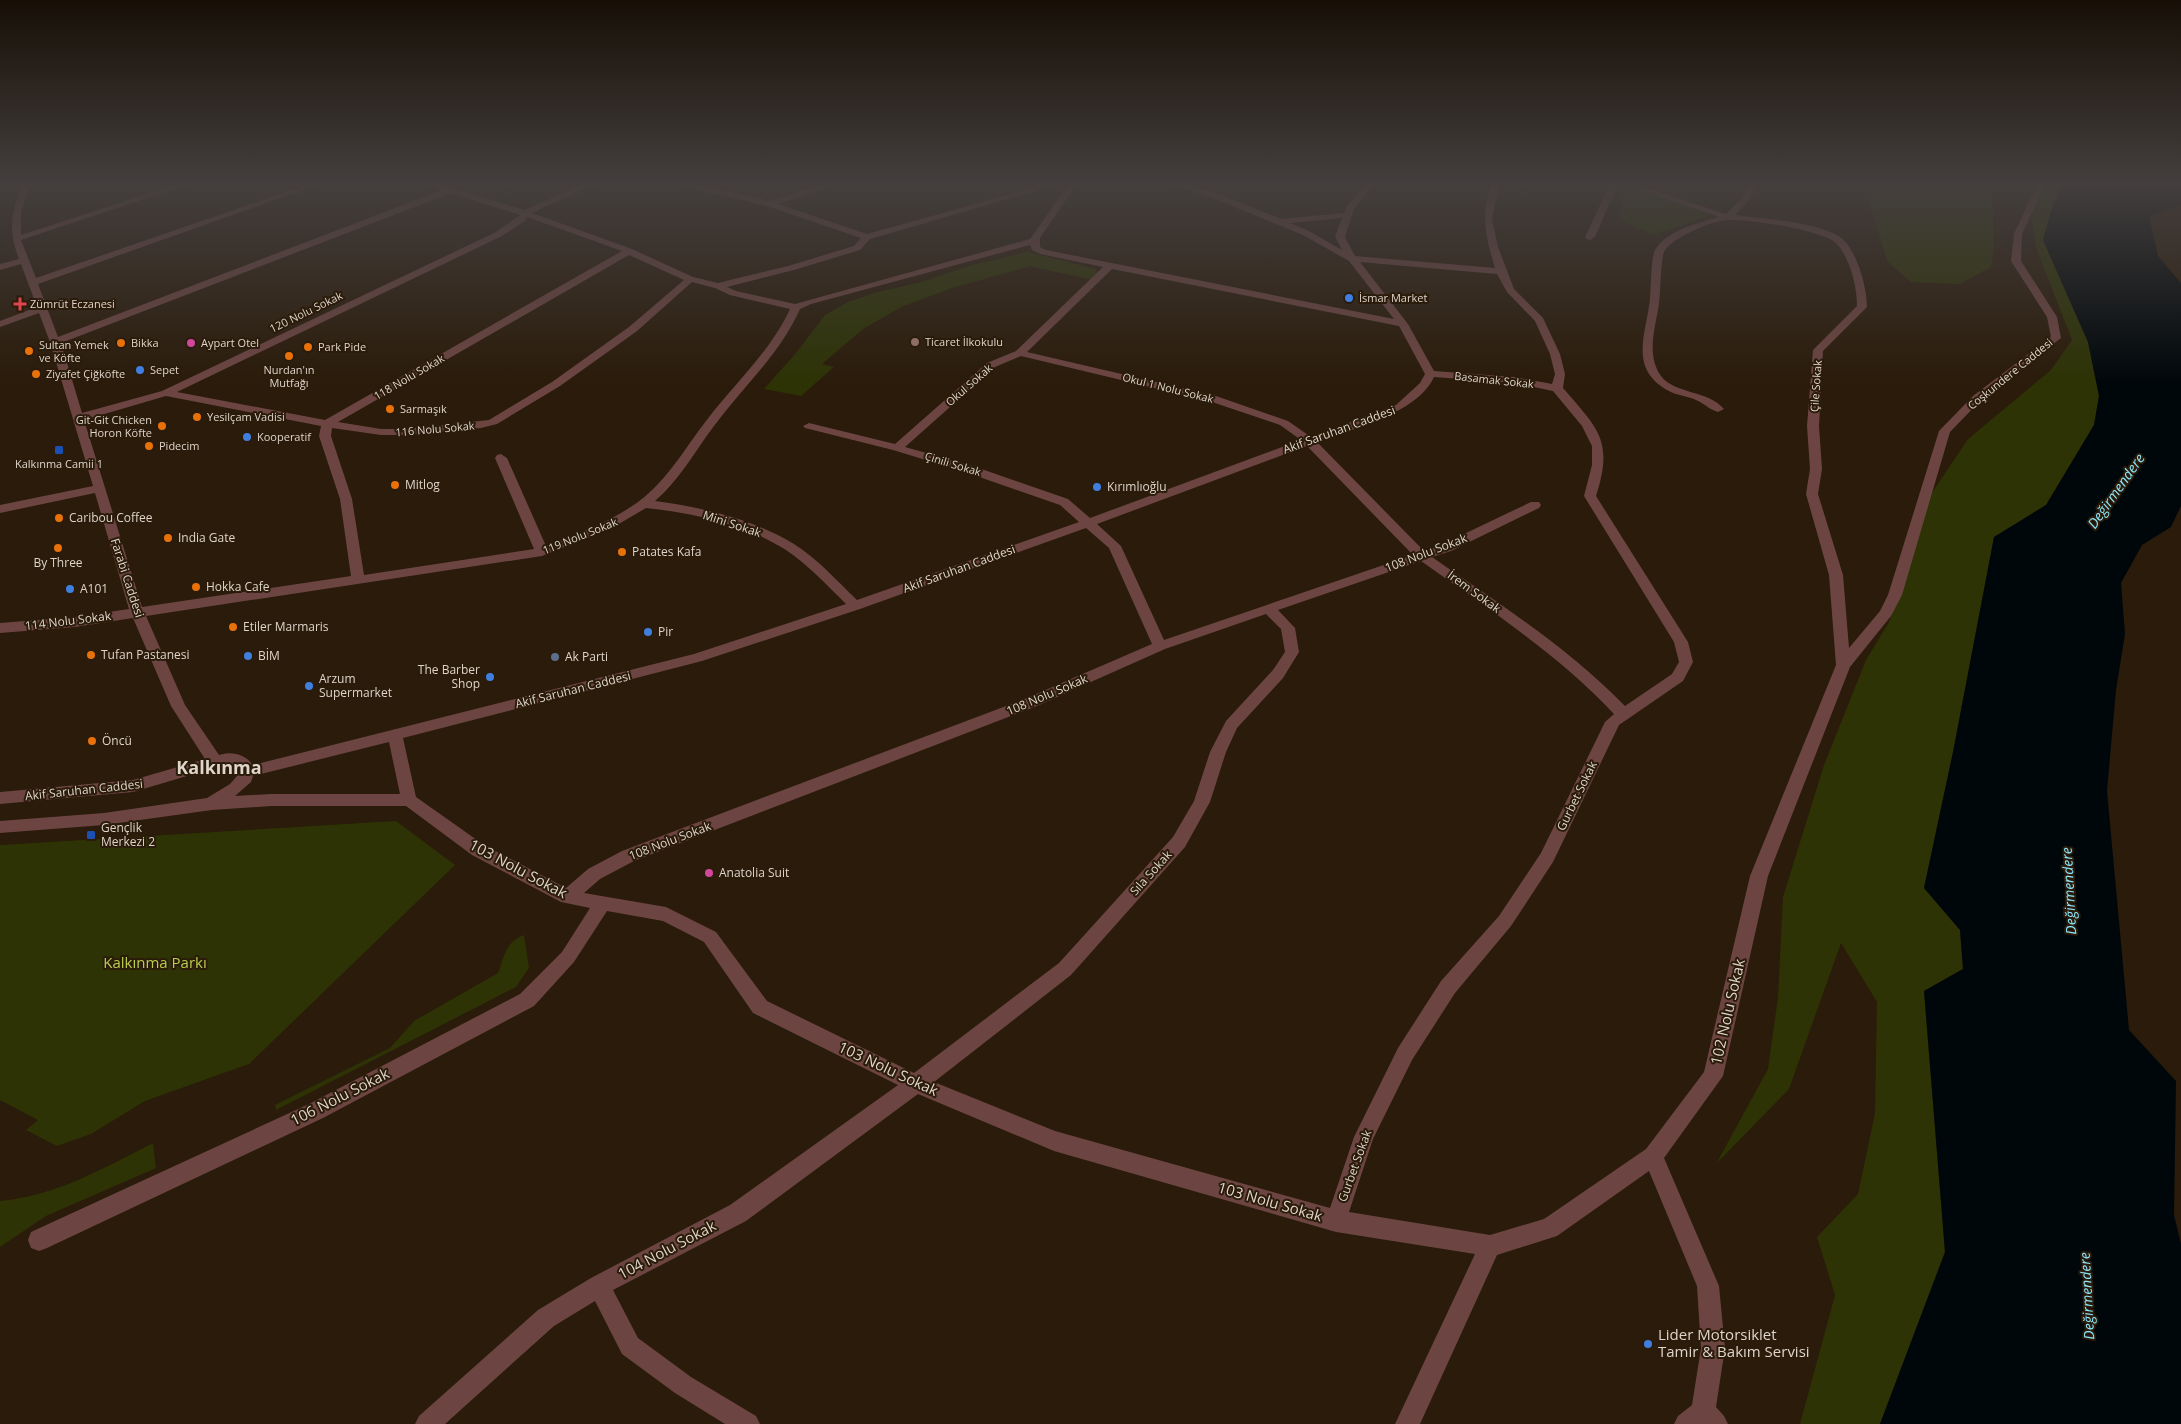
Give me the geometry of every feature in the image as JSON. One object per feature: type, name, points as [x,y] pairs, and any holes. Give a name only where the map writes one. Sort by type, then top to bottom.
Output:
[{"type":"street","name":"Farabi Caddesi","points":[[19,250],[54,342],[137,612],[178,706],[215,761]]},
{"type":"street","points":[[32,283],[125,250]]},
{"type":"street","points":[[54,342],[293,250]]},
{"type":"street","name":"120 Nolu Sokak","points":[[78,418],[166,393],[465,250]]},
{"type":"street","points":[[718,286],[791,268],[849,250]]},
{"type":"street","points":[[629,251],[690,279],[718,286],[733,293],[796,307],[808,302],[1000,250]]},
{"type":"street","points":[[1040,250],[1109,266],[1403,324]]},
{"type":"street","points":[[1337,250],[1352,259],[1501,271]]},
{"type":"street","points":[[1347,250],[1403,324],[1430,374]]},
{"type":"street","points":[[1494,250],[1510,290],[1539,320],[1551,345],[1560,374],[1557,388]]},
{"type":"street","points":[[1660,250],[1655,301],[1647,342],[1650,364],[1657,379],[1675,390],[1702,398],[1718,409]]},
{"type":"street","name":"Çile Sokak","points":[[1843,665],[1836,575],[1812,494],[1816,468],[1813,426],[1818,350],[1862,307],[1862,290],[1846,250]]},
{"type":"street","name":"Coşkundere Caddesi","points":[[1895,595],[1945,431],[1978,398],[2056,338],[2052,317],[2016,261],[2017,250]]},
{"type":"street","name":"118 Nolu Sokak","points":[[327,424],[629,251]]},
{"type":"street","points":[[0,267],[23,261]]},
{"type":"street","name":"Okul Sokak","points":[[897,448],[991,365],[1020,353],[1109,266]]},
{"type":"street","name":"116 Nolu Sokak","points":[[166,393],[327,424],[381,432],[406,432],[473,426],[494,422],[556,384],[633,328],[690,279]]},
{"type":"street","name":"119 Nolu Sokak","points":[[137,612],[542,552],[612,526],[644,504],[662,488],[712,421],[737,393],[791,322],[796,307]]},
{"type":"street","points":[[0,324],[42,309]]},
{"type":"street","name":"Okul 1 Nolu Sokak","points":[[1020,353],[1212,398],[1284,423],[1309,441]]},
{"type":"street","name":"Basamak Sokak","points":[[1430,374],[1514,380],[1557,388]]},
{"type":"street","name":"Akif Saruhan Caddesi","points":[[0,798],[133,786],[155,782],[215,761],[232,759],[244,763],[247,772],[697,658],[855,606],[1183,489],[1400,407],[1425,385],[1430,374]]},
{"type":"street","name":"Gurbet Sokak","points":[[1336,1221],[1364,1137],[1405,1054],[1448,987],[1505,921],[1547,857],[1613,722],[1678,677],[1686,662],[1681,642],[1590,496],[1595,480],[1598,444],[1576,411],[1557,388]]},
{"type":"street","points":[[327,424],[325,436],[346,499],[358,579]]},
{"type":"street","name":"Çinili Sokak","points":[[809,426],[897,448],[969,469],[1064,502],[1115,546],[1160,646]]},
{"type":"street","name":"İrem Sokak","points":[[1309,441],[1422,556],[1496,608],[1592,681],[1624,714]]},
{"type":"street","points":[[501,458],[542,552]]},
{"type":"street","points":[[0,509],[98,489]]},
{"type":"street","name":"Mini Sokak","points":[[644,504],[671,506],[736,523],[761,532],[804,557],[855,606]]},
{"type":"street","name":"108 Nolu Sokak","points":[[567,898],[594,874],[628,856],[1032,702],[1160,646],[1446,548],[1534,505]]},
{"type":"street","name":"102 Nolu Sokak","points":[[1653,1156],[1713,1076],[1759,876],[1843,665],[1886,614],[1895,595]]},
{"type":"street","name":"Sıla Sokak","points":[[916,1084],[1064,969],[1179,842],[1202,802],[1218,752],[1231,725],[1278,674],[1292,652],[1288,628],[1269,609]]},
{"type":"street","name":"114 Nolu Sokak","points":[[0,628],[75,622],[137,612]]},
{"type":"street","points":[[0,827],[104,819],[211,804],[271,800],[409,800],[395,736]]},
{"type":"street","points":[[211,804],[236,788],[245,778],[247,772]]},
{"type":"street","name":"103 Nolu Sokak","points":[[409,800],[478,850],[567,898],[666,914],[710,937],[760,1007],[916,1084],[1054,1141],[1336,1221],[1490,1246],[1549,1228],[1653,1156]]},
{"type":"street","name":"106 Nolu Sokak","points":[[39,1240],[316,1110],[527,1000],[568,957],[603,903]]},
{"type":"street","name":"104 Nolu Sokak","points":[[426,1424],[546,1318],[599,1286],[738,1213],[916,1084]]},
{"type":"street","points":[[1653,1156],[1708,1286],[1713,1348],[1702,1420]]},
{"type":"street","points":[[1407,1424],[1490,1246]]},
{"type":"street","points":[[599,1286],[630,1346],[682,1385],[748,1424]]},
{"type":"green space","points":[[1884,250],[1993,250],[1991,267],[1960,284],[1911,282],[1887,261]]},
{"type":"green space","points":[[2037,250],[2048,250],[2088,342],[2099,396],[2094,425],[2046,505],[1994,537],[1953,752],[1924,888],[1960,930],[1963,969],[1924,991],[1945,1252],[1880,1424],[1800,1424],[1835,1295],[1817,1237],[1858,1194],[1875,1113],[1877,1002],[1841,943],[1789,1089],[1716,1164],[1768,1069],[1778,997],[1783,897],[1824,765],[1866,660],[1889,622],[1904,582],[1915,518],[1968,439],[2051,370],[2072,340]]},
{"type":"green space","points":[[1028,252],[1096,269],[1097,281],[1030,266],[952,288],[901,307],[863,329],[822,364],[834,367],[801,396],[764,389],[796,353],[825,315],[848,302],[874,293],[922,282],[972,265]]},
{"type":"green space","name":"Kalkınma Parkı","points":[[396,821],[455,865],[249,1064],[145,1101],[91,1134],[57,1146],[26,1130],[38,1120],[0,1100],[0,845]]},
{"type":"green space","points":[[524,935],[529,968],[516,987],[276,1110],[275,1105],[390,1048],[414,1021],[498,973],[509,945]]},
{"type":"green space","points":[[153,1143],[156,1168],[46,1216],[0,1247],[0,1201],[41,1193],[79,1180]]},
{"type":"water","name":"Değirmendere","points":[[2048,250],[2157,250],[2158,256],[2181,283],[2181,506],[2171,527],[2142,545],[2121,583],[2125,634],[2116,690],[2107,791],[2129,1030],[2176,1081],[2174,1215],[2181,1244],[2181,1424],[1880,1424],[1945,1252],[1924,991],[1963,969],[1960,930],[1924,888],[1953,752],[1994,537],[2046,505],[2094,425],[2099,396],[2088,342]]},
{"type":"place","name":"İsmar Market","points":[[1349,298]]},
{"type":"place","name":"Zümrüt Eczanesi","points":[[20,304]]},
{"type":"place","name":"Ticaret İlkokulu","points":[[915,342]]},
{"type":"place","name":"Bikka","points":[[121,343]]},
{"type":"place","name":"Aypart Otel","points":[[191,343]]},
{"type":"place","name":"Park Pide","points":[[308,347]]},
{"type":"place","name":"Sultan Yemek ve Köfte","points":[[29,351]]},
{"type":"place","name":"Nurdan'ın Mutfağı","points":[[289,356]]},
{"type":"place","name":"Sepet","points":[[140,370]]},
{"type":"place","name":"Ziyafet Çiğköfte","points":[[36,374]]},
{"type":"place","name":"Sarmaşık","points":[[390,409]]},
{"type":"place","name":"Yesilçam Vadisi","points":[[197,417]]},
{"type":"place","name":"Git-Git Chicken Horon Köfte","points":[[162,426]]},
{"type":"place","name":"Kooperatif","points":[[247,437]]},
{"type":"place","name":"Pidecim","points":[[149,446]]},
{"type":"place","name":"Kalkınma Camii 1","points":[[59,450]]},
{"type":"place","name":"Mitlog","points":[[395,485]]},
{"type":"place","name":"Kırımlıoğlu","points":[[1097,487]]},
{"type":"place","name":"Caribou Coffee","points":[[59,518]]},
{"type":"place","name":"India Gate","points":[[168,538]]},
{"type":"place","name":"By Three","points":[[58,548]]},
{"type":"place","name":"Patates Kafa","points":[[622,552]]},
{"type":"place","name":"Hokka Cafe","points":[[196,587]]},
{"type":"place","name":"A101","points":[[70,589]]},
{"type":"place","name":"Etiler Marmaris","points":[[233,627]]},
{"type":"place","name":"Pir","points":[[648,632]]},
{"type":"place","name":"Tufan Pastanesi","points":[[91,655]]},
{"type":"place","name":"BİM","points":[[248,656]]},
{"type":"place","name":"Ak Parti","points":[[555,657]]},
{"type":"place","name":"The Barber Shop","points":[[490,677]]},
{"type":"place","name":"Arzum Supermarket","points":[[309,686]]},
{"type":"place","name":"Öncü","points":[[92,741]]},
{"type":"place","name":"Gençlik Merkezi 2","points":[[91,835]]},
{"type":"place","name":"Anatolia Suit","points":[[709,873]]},
{"type":"place","name":"Lider Motorsiklet Tamir & Bakım Servisi","points":[[1648,1344]]},
{"type":"district","name":"Kalkınma","points":[[219,768]]}]
